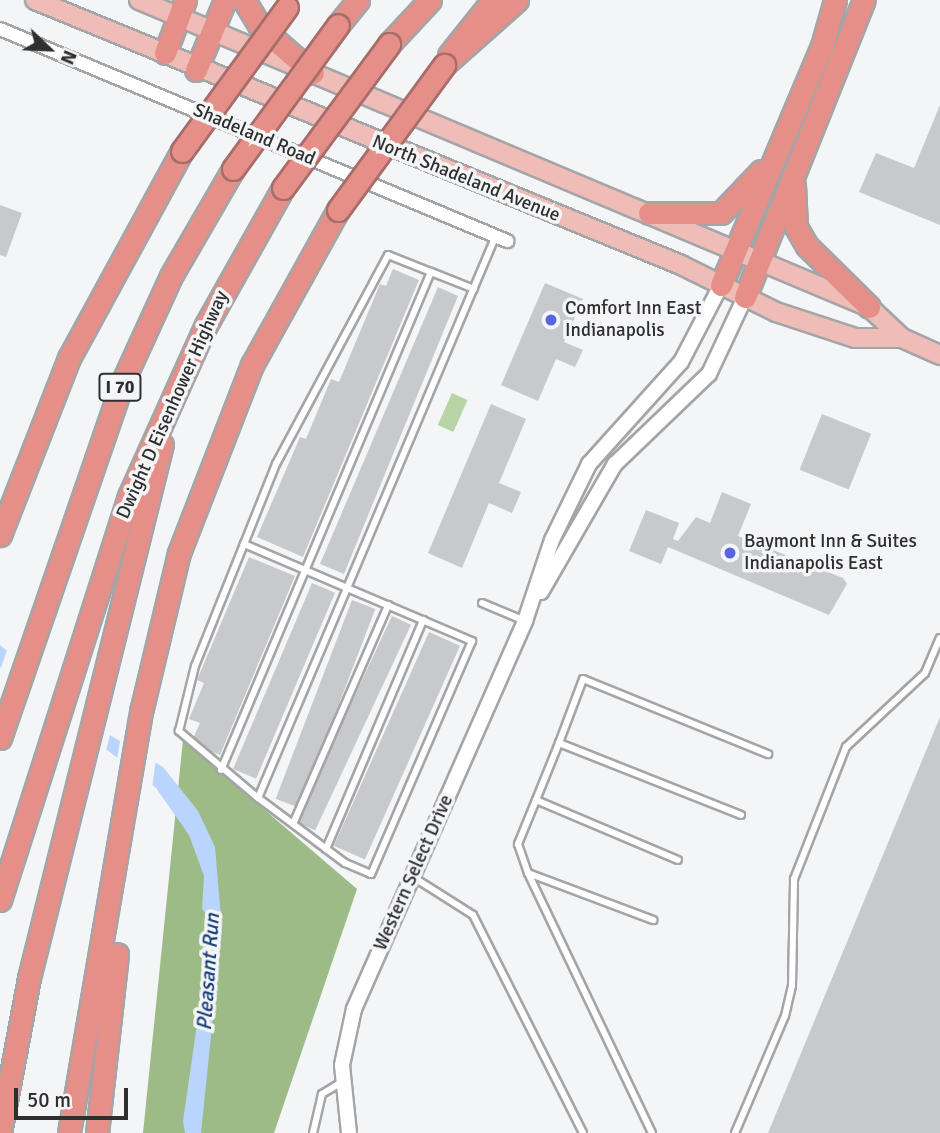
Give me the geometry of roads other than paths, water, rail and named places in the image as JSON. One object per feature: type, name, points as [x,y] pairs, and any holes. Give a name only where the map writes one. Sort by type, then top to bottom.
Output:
[{"type":"highway","points":[[195,70],[225,0]]},
{"type":"highway","points":[[244,0],[260,27],[313,73]]},
{"type":"highway","name":"I 70","points":[[3,729],[133,355],[233,169],[358,0]]},
{"type":"highway","name":"Dwight D Eisenhower Highway","points":[[0,900],[81,654],[129,496],[172,399],[234,270],[283,188],[389,44],[430,0]]},
{"type":"highway","points":[[69,1133],[122,840],[142,708],[172,576],[207,472],[268,331],[338,210],[444,65],[458,37],[493,0]]},
{"type":"highway","points":[[444,65],[517,0]]},
{"type":"highway","points":[[721,285],[781,144],[835,0]]},
{"type":"highway","points":[[745,297],[796,164],[864,0]]},
{"type":"highway","points":[[0,535],[69,358],[183,151],[290,4]]},
{"type":"highway","points":[[165,53],[182,9]]},
{"type":"highway","points":[[649,213],[721,212],[742,196],[781,144]]},
{"type":"highway","points":[[796,164],[796,227],[869,307]]},
{"type":"highway","points":[[0,1133],[22,1008],[172,399]]},
{"type":"highway","points":[[97,1133],[122,840]]},
{"type":"main road","name":"North Shadeland Avenue","points":[[35,0],[165,53],[195,70],[745,297],[855,338],[902,338]]},
{"type":"main road","name":"North Shadeland Avenue","points":[[139,0],[182,9],[211,32],[869,307],[902,338],[940,355]]},
{"type":"street","name":"Shadeland Road","points":[[0,29],[502,239]]},
{"type":"street","name":"Western Select Drive","points":[[349,1133],[342,1082],[354,1009],[525,621],[552,540],[589,464],[681,362],[721,285]]},
{"type":"street","name":"Western Select Drive","points":[[525,621],[615,464],[709,374],[745,297]]},
{"type":"lane","points":[[258,798],[474,289],[502,239]]},
{"type":"lane","points":[[244,544],[472,641],[371,874],[326,849],[222,769],[180,731],[195,666],[276,464],[388,255],[474,289]]},
{"type":"lane","points":[[222,769],[431,272]]},
{"type":"lane","points":[[482,603],[525,621]]},
{"type":"lane","points":[[293,824],[388,605]]},
{"type":"lane","points":[[326,849],[423,620]]},
{"type":"lane","points":[[735,1133],[785,1016],[792,986],[794,879],[846,747],[925,673],[939,644]]},
{"type":"lane","points":[[652,1133],[528,873],[518,844],[583,679],[768,754]]},
{"type":"lane","points":[[559,743],[741,815]]},
{"type":"lane","points":[[536,800],[678,859]]},
{"type":"lane","points":[[528,873],[653,920]]},
{"type":"lane","points":[[412,877],[472,915],[583,1133]]},
{"type":"lane","points":[[313,1133],[321,1094],[342,1082]]},
{"type":"water","name":"Pleasant Run","points":[[0,645],[110,735],[163,767],[198,811],[215,847],[222,930],[201,1133],[185,1133],[183,1121],[212,920],[202,909],[204,876],[189,835],[156,788],[0,667]]},
{"type":"place","name":"Comfort Inn East Indianapolis","points":[[551,320]]},
{"type":"place","name":"Baymont Inn & Suites Indianapolis East","points":[[730,553]]}]
